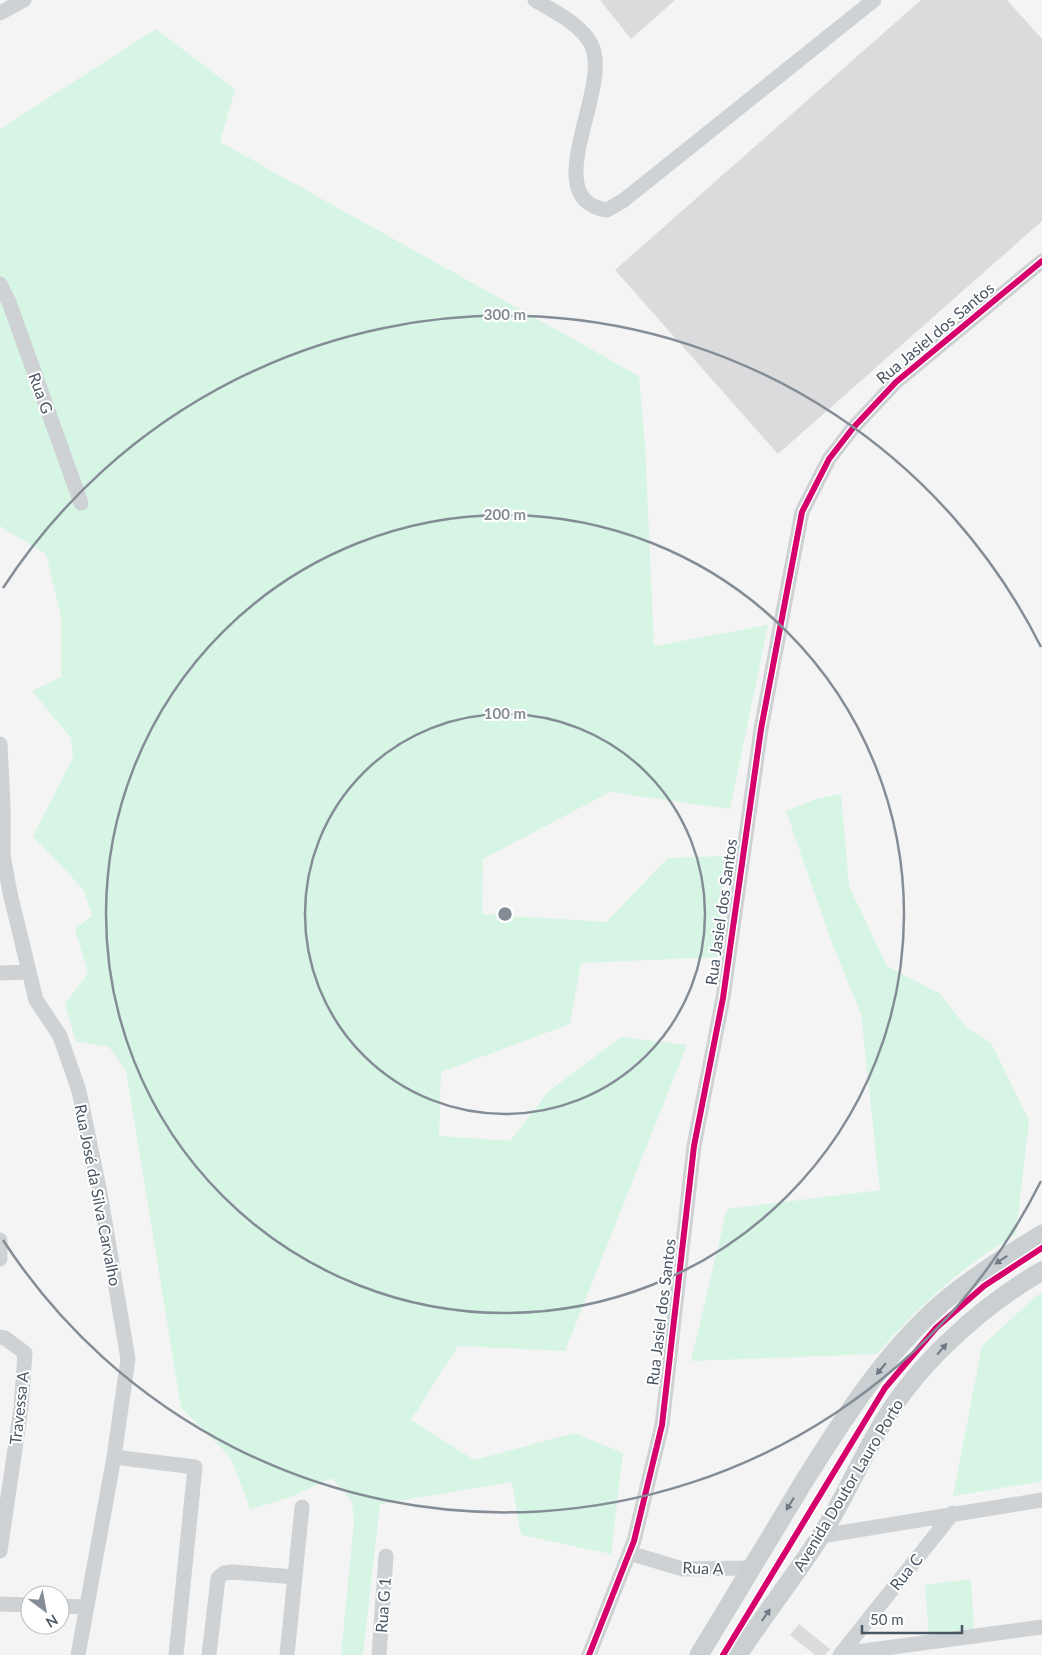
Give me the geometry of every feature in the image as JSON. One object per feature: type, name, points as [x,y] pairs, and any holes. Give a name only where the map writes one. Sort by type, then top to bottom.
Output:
[{"type":"main road","points":[[699,1655],[749,1568],[842,1422],[871,1381],[905,1341],[942,1304],[1000,1260],[1042,1234]]},
{"type":"main road","name":"Avenida Doutor Lauro Porto","points":[[738,1655],[821,1536],[885,1418],[912,1383],[953,1337],[994,1303],[1042,1271]]},
{"type":"street","points":[[0,13],[24,0]]},
{"type":"street","points":[[534,0],[572,23],[592,45],[596,61],[588,116],[577,155],[576,185],[578,193],[594,207],[607,210],[624,200],[874,0]]},
{"type":"street","name":"Rua Jasiel dos Santos","points":[[589,1655],[629,1553],[647,1493],[662,1425],[694,1146],[723,998],[761,729],[802,512],[829,459],[874,404],[904,376],[1042,261]]},
{"type":"street","name":"Rua G","points":[[0,284],[9,302],[81,504]]},
{"type":"street","name":"Rua José da Silva Carvalho","points":[[0,744],[4,804],[3,855],[28,972],[36,1000],[60,1036],[79,1091],[100,1193],[128,1359],[114,1457],[78,1655]]},
{"type":"street","points":[[0,973],[28,972]]},
{"type":"street","points":[[0,1240],[0,1260]]},
{"type":"street","name":"Travessa A","points":[[0,1337],[5,1338],[24,1353],[21,1408],[0,1551]]},
{"type":"street","points":[[114,1457],[195,1467],[176,1655]]},
{"type":"street","points":[[821,1536],[1042,1500]]},
{"type":"street","points":[[287,1655],[302,1507]]},
{"type":"street","name":"Rua C","points":[[840,1654],[954,1513]]},
{"type":"street","name":"Rua A","points":[[629,1553],[683,1569],[749,1568]]},
{"type":"street","name":"Rua G 1","points":[[379,1655],[386,1556]]},
{"type":"street","points":[[209,1655],[218,1578],[224,1573],[233,1572],[294,1577]]},
{"type":"street","points":[[0,1604],[20,1605]]},
{"type":"street","points":[[70,1606],[86,1607]]},
{"type":"street","points":[[840,1654],[1042,1627]]},
{"type":"green space","points":[[156,29],[235,89],[220,142],[639,376],[645,445],[654,646],[768,625],[730,809],[610,792],[483,859],[482,914],[606,922],[668,858],[726,856],[718,957],[581,963],[570,1024],[441,1072],[439,1136],[510,1141],[549,1091],[621,1037],[687,1045],[565,1351],[458,1346],[411,1420],[474,1460],[575,1433],[623,1453],[611,1554],[521,1535],[512,1482],[380,1504],[363,1655],[341,1655],[354,1522],[352,1502],[332,1478],[288,1498],[250,1509],[231,1458],[181,1407],[126,1071],[109,1047],[76,1041],[65,1004],[88,973],[75,929],[92,916],[84,890],[33,836],[73,757],[71,738],[32,691],[61,677],[61,616],[46,554],[0,526],[0,129]]},
{"type":"green space","points":[[841,794],[849,886],[887,966],[939,993],[967,1028],[991,1043],[1029,1120],[1016,1235],[977,1260],[941,1288],[877,1354],[691,1361],[727,1209],[880,1190],[861,1014],[830,938],[786,811],[816,799]]},
{"type":"green space","points":[[1042,1293],[1042,1481],[953,1496],[982,1346],[1036,1296]]},
{"type":"green space","points":[[971,1579],[974,1631],[929,1636],[925,1585]]},
{"type":"building","points":[[600,0],[675,0],[631,39]]},
{"type":"building","points":[[921,0],[1007,0],[1042,39],[1042,221],[778,454],[615,270]]},
{"type":"building","points":[[799,1624],[830,1649],[825,1655],[815,1655],[790,1635]]},
{"type":"cycle path","points":[[589,1655],[634,1541],[662,1425],[694,1146],[723,998],[761,729],[802,512],[829,459],[853,428],[896,382],[1042,261]]},
{"type":"cycle path","points":[[723,1655],[885,1388],[936,1328],[984,1286],[1042,1248]]}]
